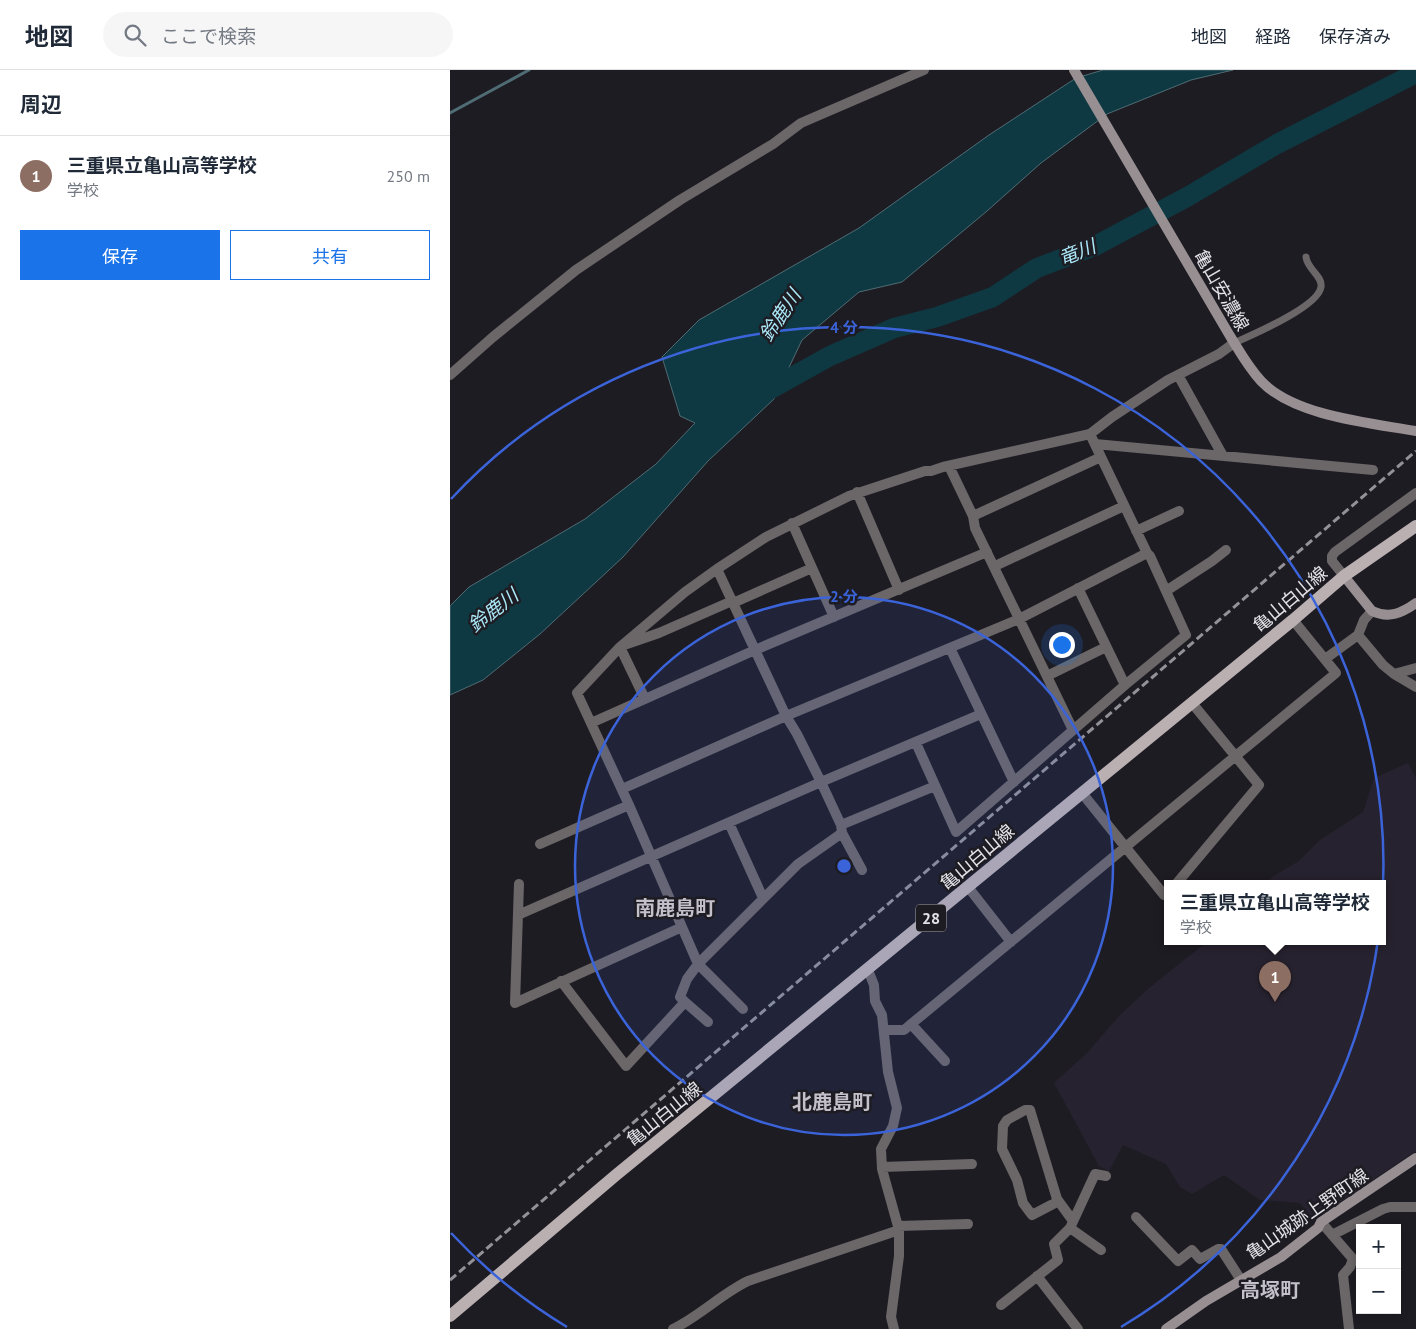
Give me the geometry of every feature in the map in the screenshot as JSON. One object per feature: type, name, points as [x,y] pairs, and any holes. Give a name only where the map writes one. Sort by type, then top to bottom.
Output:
[{"type":"main road","name":"亀山安濃線","points":[[1074,70],[1232,340],[1261,381],[1292,403],[1331,415],[1413,430]]},
{"type":"main road","name":"亀山白山線","points":[[450,1316],[616,1175],[868,970],[1344,576],[1416,526]]},
{"type":"main road","points":[[1344,576],[1372,610],[1377,613],[1393,615],[1402,612],[1416,603]]},
{"type":"main road","name":"亀山城跡上野町線","points":[[1166,1329],[1241,1280],[1282,1257],[1318,1228],[1321,1222],[1416,1158]]},
{"type":"street","points":[[450,376],[493,337],[576,270],[680,200],[773,144],[801,123],[924,70]]},
{"type":"street","points":[[1092,439],[1112,417],[1178,374],[1219,354],[1232,340]]},
{"type":"street","points":[[1178,374],[1223,456]]},
{"type":"street","points":[[916,743],[956,832],[1125,685],[1186,635],[1150,556],[1146,553],[1092,439]]},
{"type":"street","points":[[743,1009],[698,964],[622,789],[577,693],[620,646],[685,592],[766,537],[857,492],[925,471],[931,472],[943,467],[1092,439],[1223,456],[1373,470]]},
{"type":"street","points":[[973,516],[1101,457]]},
{"type":"street","points":[[949,466],[973,516],[975,528],[1073,730]]},
{"type":"street","points":[[857,492],[899,590]]},
{"type":"street","points":[[1344,576],[1332,561],[1332,556],[1335,552],[1416,493]]},
{"type":"street","points":[[995,566],[1124,506]]},
{"type":"street","points":[[1136,531],[1180,511]]},
{"type":"street","points":[[792,523],[834,617]]},
{"type":"street","points":[[1166,591],[1226,550]]},
{"type":"street","points":[[591,723],[755,650],[987,552]]},
{"type":"street","points":[[622,789],[786,716],[1019,619],[1146,553]]},
{"type":"street","points":[[620,646],[733,602],[812,568]]},
{"type":"street","points":[[717,569],[786,716],[821,782],[841,829],[862,870]]},
{"type":"street","points":[[1078,588],[1125,685]]},
{"type":"street","points":[[1325,659],[1358,636],[1364,620],[1372,610]]},
{"type":"street","points":[[884,1030],[904,1030],[1336,673],[1293,620]]},
{"type":"street","points":[[1358,636],[1394,674],[1416,687]]},
{"type":"street","points":[[620,646],[645,699]]},
{"type":"street","points":[[1047,676],[1106,647]]},
{"type":"street","points":[[950,648],[1014,782]]},
{"type":"street","points":[[1394,674],[1416,668]]},
{"type":"street","points":[[1180,880],[1259,785],[1192,703]]},
{"type":"street","points":[[518,915],[981,714]]},
{"type":"street","points":[[708,1022],[680,997],[687,980],[698,964],[798,864],[841,829],[935,786]]},
{"type":"street","points":[[1082,793],[1164,895]]},
{"type":"street","points":[[540,844],[629,805]]},
{"type":"street","points":[[728,823],[763,898]]},
{"type":"street","points":[[519,884],[515,1003],[682,927]]},
{"type":"street","points":[[968,887],[1011,942]]},
{"type":"street","points":[[868,970],[874,985],[875,1001],[882,1015],[884,1052],[897,1108],[893,1126],[881,1149],[882,1167],[899,1228],[899,1256],[891,1318],[894,1329]]},
{"type":"street","points":[[561,981],[626,1066],[685,1002]]},
{"type":"street","points":[[911,1024],[945,1061]]},
{"type":"street","points":[[1056,1199],[1055,1203],[1032,1215],[1023,1203],[1017,1180],[1002,1149],[1003,1126],[1007,1120],[1025,1110],[1030,1110],[1056,1199],[1072,1225],[1101,1250]]},
{"type":"street","points":[[882,1167],[972,1164]]},
{"type":"street","points":[[1002,1304],[1058,1260],[1054,1244],[1072,1225],[1096,1174],[1106,1176]]},
{"type":"street","points":[[1332,1235],[1383,1209],[1390,1207],[1416,1207]]},
{"type":"street","points":[[1136,1217],[1178,1261],[1192,1250],[1200,1259],[1221,1249],[1241,1280]]},
{"type":"street","points":[[1321,1222],[1353,1259],[1350,1267],[1343,1274],[1349,1329]]},
{"type":"street","points":[[673,1329],[688,1326],[735,1287],[748,1281],[899,1228],[968,1224]]},
{"type":"street","points":[[1037,1276],[1078,1329]]},
{"type":"lane","points":[[1232,340],[1286,319],[1319,293],[1320,281],[1306,260]]},
{"type":"shaded area","points":[[1408,763],[1416,778],[1416,1151],[1313,1220],[1300,1203],[1260,1200],[1224,1175],[1192,1194],[1180,1187],[1166,1164],[1123,1145],[1109,1171],[1099,1166],[1054,1083],[1088,1052],[1119,1016],[1149,988],[1203,945],[1386,945],[1386,880],[1269,880],[1299,861],[1320,840],[1363,812],[1374,778]]},
{"type":"water","name":"鈴鹿川","points":[[1103,70],[1233,70],[1191,80],[1107,114],[1041,163],[902,282],[859,292],[802,340],[774,399],[708,461],[623,557],[540,634],[483,680],[450,695],[450,606],[469,587],[585,519],[656,464],[695,423],[680,416],[662,357],[699,320],[859,228],[989,135],[1076,78]]},
{"type":"waterway","points":[[450,113],[529,70]]},
{"type":"waterway","name":"竜川","points":[[758,396],[830,356],[894,328],[937,317],[993,297],[1037,268],[1095,246],[1187,197],[1277,144],[1416,73]]},
{"type":"railway","points":[[450,1280],[1416,451]]},
{"type":"place","name":"三重県立亀山高等学校","points":[[1275,1002]]},
{"type":"district","name":"南鹿島町","points":[[675,908]]},
{"type":"district","name":"北鹿島町","points":[[832,1102]]},
{"type":"district","name":"高塚町","points":[[1270,1290]]}]
